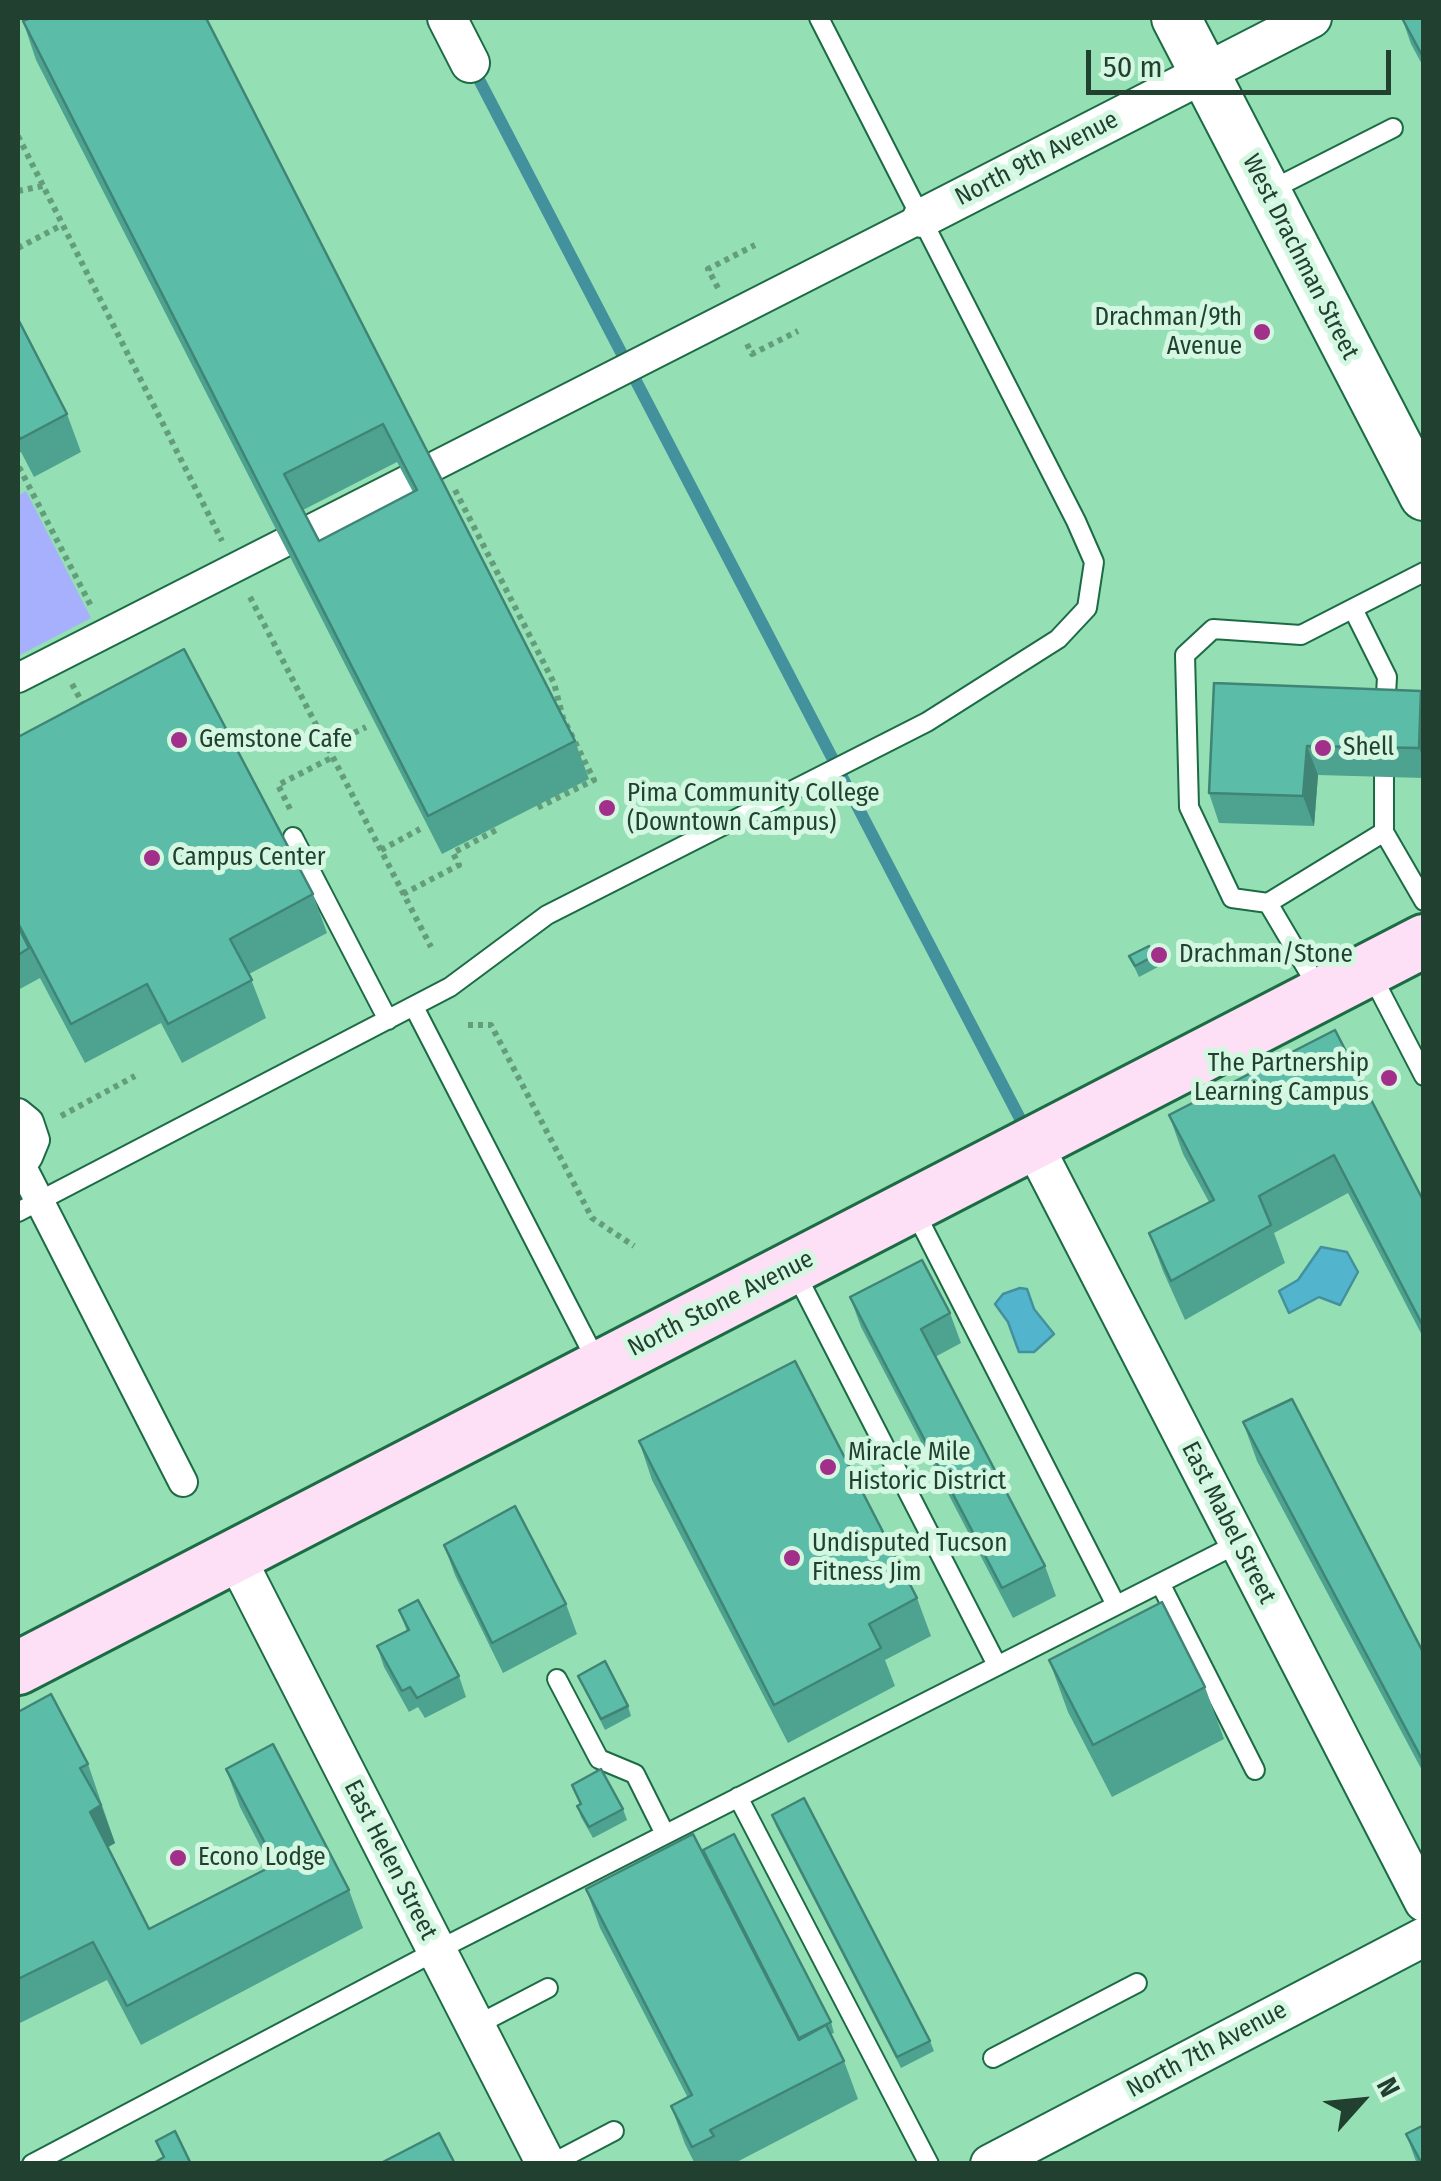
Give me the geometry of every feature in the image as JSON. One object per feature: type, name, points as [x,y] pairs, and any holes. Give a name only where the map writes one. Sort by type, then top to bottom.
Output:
[{"type":"main road","name":"North Stone Avenue","points":[[18,1668],[1424,940]]},
{"type":"street","points":[[447,18],[470,63]]},
{"type":"street","name":"West Drachman Street","points":[[1176,18],[1424,496]]},
{"type":"street","name":"North 9th Avenue","points":[[922,218],[1312,18]]},
{"type":"street","points":[[18,678],[922,218]]},
{"type":"street","points":[[26,1122],[32,1149],[19,1164],[28,1206],[182,1482]]},
{"type":"street","name":"East Mabel Street","points":[[1033,1144],[1424,1902]]},
{"type":"street","name":"East Helen Street","points":[[234,1556],[549,2164]]},
{"type":"street","name":"North 7th Avenue","points":[[990,2164],[1424,1937]]},
{"type":"lane","points":[[28,1206],[450,987],[547,915],[927,722],[1058,639],[1087,608],[1094,562],[819,18]]},
{"type":"lane","points":[[1266,192],[1393,128]]},
{"type":"lane","points":[[1384,832],[1268,903],[1232,898],[1189,807],[1185,654],[1213,629],[1302,634],[1424,572]]},
{"type":"lane","points":[[1354,610],[1388,677],[1384,719]]},
{"type":"lane","points":[[1384,777],[1384,832],[1424,902]]},
{"type":"lane","points":[[293,837],[388,1020]]},
{"type":"lane","points":[[1268,903],[1321,993]]},
{"type":"lane","points":[[1368,969],[1424,1076]]},
{"type":"lane","points":[[414,1006],[600,1367]]},
{"type":"lane","points":[[912,1205],[1116,1605]]},
{"type":"lane","points":[[792,1267],[997,1665]]},
{"type":"lane","points":[[32,2164],[436,1951],[1238,1543]]},
{"type":"lane","points":[[1160,1583],[1255,1770]]},
{"type":"lane","points":[[557,1680],[598,1759],[635,1774],[665,1834]]},
{"type":"lane","points":[[738,1797],[930,2164]]},
{"type":"lane","points":[[992,2058],[1137,1983]]},
{"type":"lane","points":[[475,2026],[548,1988]]},
{"type":"lane","points":[[549,2164],[614,2130]]},
{"type":"path","points":[[18,191],[42,186]]},
{"type":"path","points":[[18,248],[62,225]]},
{"type":"path","points":[[441,463],[554,682],[564,718],[594,780],[535,809]]},
{"type":"path","points":[[18,470],[106,634]]},
{"type":"path","points":[[58,658],[91,720]]},
{"type":"path","points":[[328,746],[366,727]]},
{"type":"path","points":[[293,837],[302,833],[278,784],[332,757]]},
{"type":"path","points":[[403,894],[459,865],[453,853],[500,828]]},
{"type":"path","points":[[381,850],[420,830]]},
{"type":"path","points":[[468,1025],[492,1025],[592,1218],[634,1246]]},
{"type":"path","points":[[26,1122],[135,1076]]},
{"type":"shaded area","points":[[26,491],[91,618],[18,656],[18,496]]},
{"type":"shaded area","points":[[1321,1247],[1347,1252],[1358,1272],[1340,1305],[1319,1297],[1289,1313],[1279,1291],[1298,1280]]},
{"type":"shaded area","points":[[1027,1289],[1034,1309],[1054,1334],[1034,1352],[1019,1352],[1008,1322],[995,1304],[1003,1294]]},
{"type":"building","points":[[206,18],[575,741],[428,816],[23,21]],"holes":[[[383,424],[417,490],[319,541],[284,474]]]},
{"type":"building","points":[[1402,18],[1424,18],[1424,59]]},
{"type":"building","points":[[18,319],[67,414],[20,439],[18,434]]},
{"type":"building","name":"Campus Center","points":[[184,649],[313,894],[230,939],[252,980],[168,1024],[147,984],[71,1024],[18,923],[18,737]]},
{"type":"building","points":[[1214,683],[1421,691],[1419,748],[1307,746],[1303,796],[1209,793]]},
{"type":"building","points":[[18,926],[29,948],[18,955]]},
{"type":"building","points":[[1149,946],[1154,956],[1135,966],[1129,956]]},
{"type":"building","points":[[1335,1030],[1424,1202],[1424,1328],[1334,1155],[1259,1196],[1271,1225],[1171,1281],[1149,1233],[1214,1200],[1169,1115]]},
{"type":"building","points":[[922,1260],[950,1313],[921,1329],[1045,1566],[1002,1588],[850,1297]]},
{"type":"building","name":"Undisputed Tucson Fitness Jim","points":[[795,1361],[917,1598],[869,1624],[881,1648],[774,1705],[639,1441]]},
{"type":"building","points":[[1292,1399],[1424,1654],[1424,1763],[1243,1422]]},
{"type":"building","points":[[515,1506],[566,1604],[492,1643],[444,1545]]},
{"type":"building","points":[[418,1600],[459,1676],[417,1698],[410,1687],[402,1691],[377,1646],[409,1630],[399,1610]]},
{"type":"building","points":[[1162,1602],[1205,1687],[1093,1745],[1049,1660]]},
{"type":"building","points":[[605,1661],[628,1706],[601,1719],[578,1676]]},
{"type":"building","points":[[51,1694],[88,1764],[80,1768],[101,1805],[90,1812],[149,1929],[276,1864],[226,1769],[273,1744],[349,1890],[127,2006],[93,1942],[18,1979],[18,1712]]},
{"type":"building","points":[[601,1769],[623,1809],[589,1827],[577,1806],[581,1804],[572,1785]]},
{"type":"building","points":[[804,1798],[930,2041],[897,2057],[772,1815]]},
{"type":"building","points":[[693,1834],[799,2040],[826,2025],[844,2061],[710,2130],[714,2136],[692,2147],[671,2106],[692,2095],[586,1889]]},
{"type":"building","points":[[734,1834],[831,2022],[799,2038],[703,1850]]},
{"type":"building","points":[[1424,2125],[1424,2164],[1422,2164],[1406,2134]]},
{"type":"building","points":[[175,2131],[191,2164],[152,2164],[164,2157],[156,2141]]},
{"type":"building","points":[[439,2133],[455,2164],[379,2164]]},
{"type":"waterway","points":[[473,68],[1027,1132]]},
{"type":"place","name":"Drachman/9th Avenue","points":[[1262,332]]},
{"type":"place","name":"Gemstone Cafe","points":[[179,740]]},
{"type":"place","name":"Shell","points":[[1323,748]]},
{"type":"place","name":"Pima Community College (Downtown Campus)","points":[[607,808]]},
{"type":"place","name":"Campus Center","points":[[152,858]]},
{"type":"place","name":"Drachman/Stone","points":[[1159,955]]},
{"type":"place","name":"The Partnership Learning Campus","points":[[1389,1078]]},
{"type":"place","name":"Miracle Mile Historic District","points":[[828,1467]]},
{"type":"place","name":"Undisputed Tucson Fitness Jim","points":[[792,1558]]},
{"type":"place","name":"Econo Lodge","points":[[178,1858]]}]
